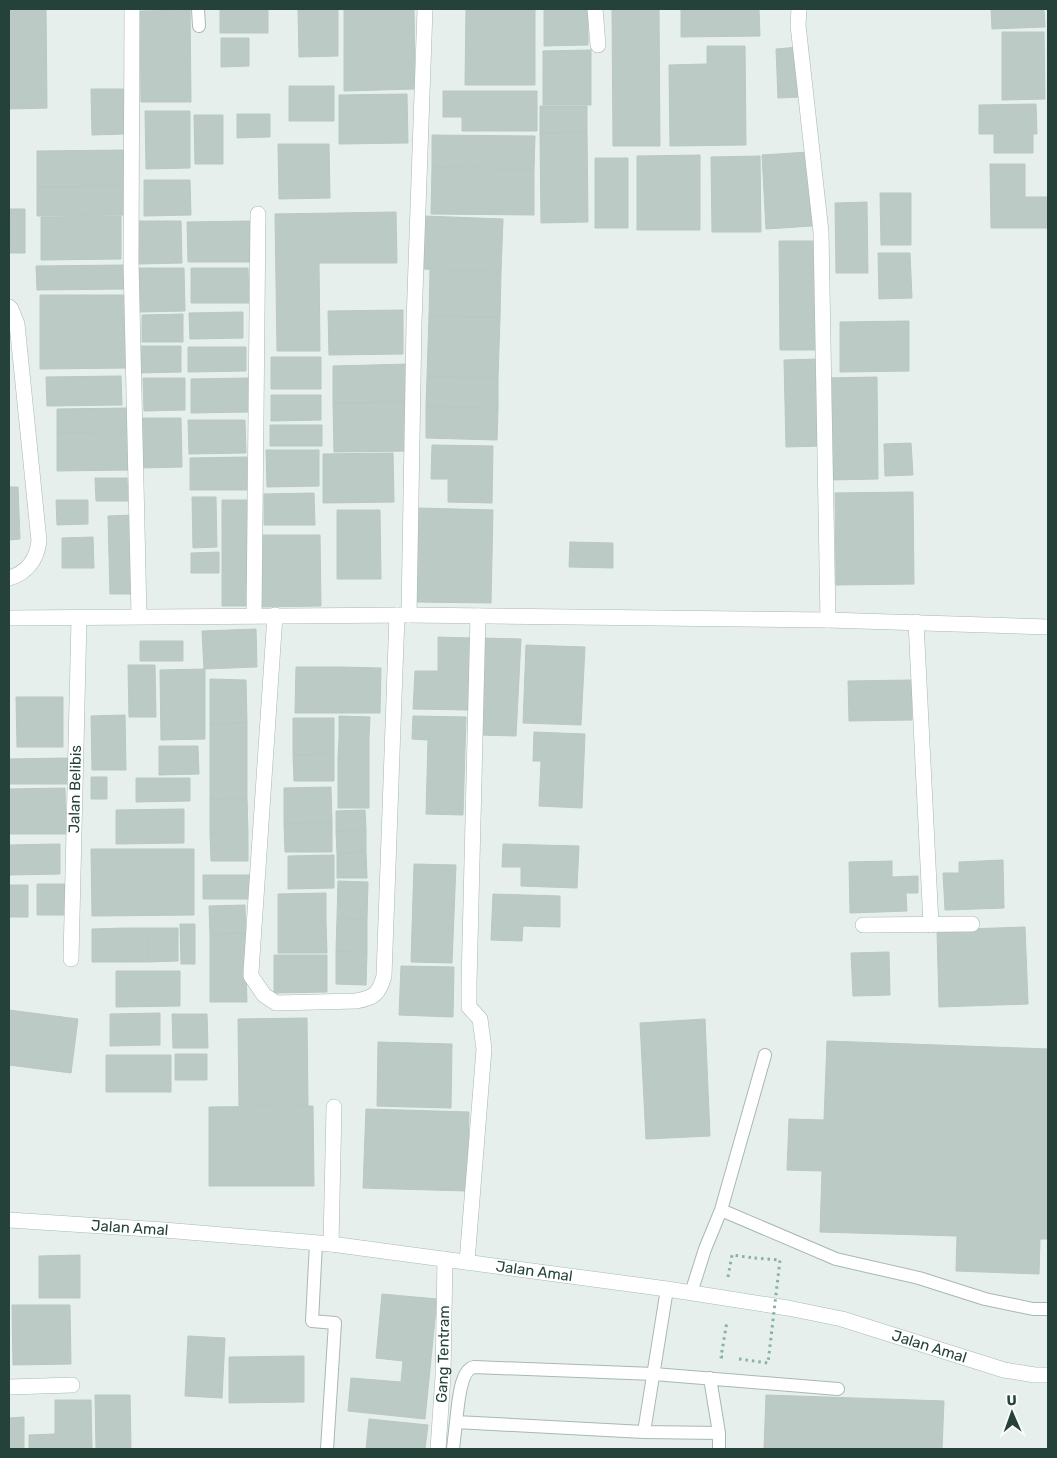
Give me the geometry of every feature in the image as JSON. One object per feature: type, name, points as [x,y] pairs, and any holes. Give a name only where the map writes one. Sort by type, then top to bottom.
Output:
[{"type":"street","points":[[132,9],[131,261],[139,616]]},
{"type":"street","points":[[275,615],[251,972],[264,995],[276,1003],[356,1001],[367,999],[376,994],[384,976],[403,615],[425,9]]},
{"type":"street","points":[[595,9],[598,45]]},
{"type":"street","points":[[798,9],[798,26],[821,232],[828,620]]},
{"type":"street","points":[[254,616],[258,214]]},
{"type":"street","points":[[9,307],[17,324],[38,541],[38,552],[31,564],[23,572],[9,578]]},
{"type":"street","points":[[9,618],[403,615],[828,620],[1048,627]]},
{"type":"street","points":[[467,1262],[484,1049],[480,1019],[469,1007],[478,616]]},
{"type":"street","name":"Jalan Belibis","points":[[71,959],[79,618]]},
{"type":"street","points":[[916,622],[931,925]]},
{"type":"street","points":[[863,925],[972,924]]},
{"type":"street","points":[[324,1244],[334,1107]]},
{"type":"street","name":"Jalan Amal","points":[[9,1220],[164,1230],[324,1244],[667,1289],[788,1308],[842,1319],[1004,1370],[1048,1375]]},
{"type":"street","name":"Gang Tentram","points":[[438,1449],[443,1376],[445,1260]]},
{"type":"street","points":[[9,1386],[72,1385]]},
{"type":"lane","points":[[198,9],[199,26]]},
{"type":"lane","points":[[691,1293],[721,1210],[765,1054]]},
{"type":"lane","points":[[721,1210],[836,1259],[919,1278],[985,1299],[1033,1309],[1048,1309]]},
{"type":"lane","points":[[324,1244],[312,1321],[335,1323],[327,1449]]},
{"type":"lane","points":[[644,1432],[667,1289]]},
{"type":"lane","points":[[453,1449],[463,1377],[470,1367],[654,1374],[838,1389]]},
{"type":"lane","points":[[710,1378],[719,1432],[719,1449]]},
{"type":"lane","points":[[456,1422],[644,1432],[719,1432]]},
{"type":"path","points":[[732,1255],[780,1260],[768,1363],[739,1359]]},
{"type":"path","points":[[721,1357],[730,1300]]},
{"type":"building","points":[[9,9],[46,9],[47,108],[9,109]]},
{"type":"building","points":[[220,9],[268,9],[268,33],[220,33]]},
{"type":"building","points":[[298,9],[338,9],[338,56],[299,57]]},
{"type":"building","points":[[344,9],[414,9],[415,89],[344,91]]},
{"type":"building","points":[[466,9],[535,9],[535,85],[465,85]]},
{"type":"building","points":[[544,9],[588,9],[588,45],[544,46]]},
{"type":"building","points":[[612,9],[659,9],[660,146],[613,146]]},
{"type":"building","points":[[681,9],[759,9],[760,36],[681,37]]},
{"type":"building","points":[[991,9],[1044,9],[1045,27],[992,29]]},
{"type":"building","points":[[190,10],[191,102],[141,102],[140,11]]},
{"type":"building","points":[[1002,32],[1044,32],[1045,99],[1002,100]]},
{"type":"building","points":[[221,38],[249,38],[249,66],[221,67]]},
{"type":"building","points":[[707,46],[745,46],[746,145],[670,146],[669,65],[707,64]]},
{"type":"building","points":[[799,47],[800,97],[778,98],[776,49]]},
{"type":"building","points":[[591,50],[591,75],[543,75],[543,51]]},
{"type":"building","points":[[543,75],[591,75],[591,105],[543,105]]},
{"type":"building","points":[[289,86],[334,86],[334,121],[289,121]]},
{"type":"building","points":[[91,89],[124,89],[124,134],[92,135]]},
{"type":"building","points":[[443,91],[537,91],[537,131],[462,131],[462,117],[443,117]]},
{"type":"building","points":[[407,94],[408,143],[339,144],[339,95]]},
{"type":"building","points":[[1036,104],[1037,134],[1033,134],[1033,153],[994,153],[994,134],[979,134],[979,105]]},
{"type":"building","points":[[540,106],[587,106],[587,132],[540,133]]},
{"type":"building","points":[[145,111],[190,111],[190,168],[146,169]]},
{"type":"building","points":[[237,114],[270,114],[270,137],[237,138]]},
{"type":"building","points":[[194,115],[223,115],[223,164],[195,164]]},
{"type":"building","points":[[587,132],[588,222],[541,223],[540,133]]},
{"type":"building","points":[[432,135],[535,136],[534,169],[432,167]]},
{"type":"building","points":[[278,144],[329,144],[330,198],[279,199]]},
{"type":"building","points":[[126,150],[126,186],[37,187],[37,151]]},
{"type":"building","points":[[808,152],[812,226],[766,229],[762,155]]},
{"type":"building","points":[[700,155],[700,230],[637,230],[637,156]]},
{"type":"building","points":[[760,156],[761,232],[712,232],[711,157]]},
{"type":"building","points":[[595,158],[628,158],[628,228],[595,228]]},
{"type":"building","points":[[990,164],[1025,164],[1025,197],[1048,197],[1048,228],[991,228]]},
{"type":"building","points":[[432,167],[534,169],[534,215],[431,214]]},
{"type":"building","points":[[144,180],[190,180],[191,215],[144,216]]},
{"type":"building","points":[[126,186],[126,215],[37,216],[37,187]]},
{"type":"building","points":[[880,193],[911,193],[911,245],[881,245]]},
{"type":"building","points":[[867,202],[868,273],[836,273],[835,203]]},
{"type":"building","points":[[9,209],[11,209],[11,253],[9,253]]},
{"type":"building","points":[[11,209],[25,209],[25,253],[11,253]]},
{"type":"building","points":[[396,212],[397,263],[319,263],[320,351],[277,351],[275,214]]},
{"type":"building","points":[[121,216],[121,259],[41,260],[41,217]]},
{"type":"building","points":[[424,216],[503,219],[501,272],[422,269]]},
{"type":"building","points":[[138,221],[181,221],[182,263],[138,264]]},
{"type":"building","points":[[251,221],[251,262],[188,262],[187,222]]},
{"type":"building","points":[[779,241],[816,241],[817,350],[780,350]]},
{"type":"building","points":[[878,253],[910,253],[912,298],[879,299]]},
{"type":"building","points":[[126,265],[126,289],[37,290],[36,266]]},
{"type":"building","points":[[137,268],[184,268],[185,311],[137,312]]},
{"type":"building","points":[[191,268],[248,268],[249,303],[191,303]]},
{"type":"building","points":[[430,270],[501,272],[500,317],[429,316]]},
{"type":"building","points":[[40,295],[127,295],[128,368],[40,369]]},
{"type":"building","points":[[403,310],[403,354],[329,355],[328,311]]},
{"type":"building","points":[[243,312],[243,338],[190,339],[189,313]]},
{"type":"building","points":[[183,314],[183,342],[142,342],[142,315]]},
{"type":"building","points":[[429,316],[500,317],[498,378],[427,377]]},
{"type":"building","points":[[909,321],[909,371],[840,372],[840,322]]},
{"type":"building","points":[[141,346],[181,346],[181,372],[141,373]]},
{"type":"building","points":[[188,347],[246,347],[246,371],[188,372]]},
{"type":"building","points":[[271,357],[321,357],[321,389],[271,389]]},
{"type":"building","points":[[818,359],[821,446],[786,447],[784,360]]},
{"type":"building","points":[[409,364],[410,402],[333,403],[333,366]]},
{"type":"building","points":[[121,376],[122,405],[47,406],[46,377]]},
{"type":"building","points":[[427,377],[498,378],[498,408],[426,406]]},
{"type":"building","points":[[877,377],[878,479],[828,480],[827,378]]},
{"type":"building","points":[[143,378],[185,378],[185,410],[144,411]]},
{"type":"building","points":[[248,378],[248,412],[191,413],[191,379]]},
{"type":"building","points":[[271,395],[321,395],[321,420],[271,421]]},
{"type":"building","points":[[410,402],[410,451],[334,452],[333,403]]},
{"type":"building","points":[[426,406],[498,408],[497,440],[426,438]]},
{"type":"building","points":[[129,408],[129,432],[57,433],[57,409]]},
{"type":"building","points":[[140,418],[181,418],[182,467],[140,468]]},
{"type":"building","points":[[188,420],[245,420],[246,453],[189,454]]},
{"type":"building","points":[[270,425],[322,425],[322,446],[270,446]]},
{"type":"building","points":[[129,432],[129,470],[57,471],[57,433]]},
{"type":"building","points":[[911,443],[913,475],[885,476],[884,444]]},
{"type":"building","points":[[432,445],[493,446],[492,503],[448,502],[448,479],[431,479]]},
{"type":"building","points":[[266,450],[319,450],[319,486],[267,487]]},
{"type":"building","points":[[393,453],[394,502],[323,503],[323,454]]},
{"type":"building","points":[[247,457],[247,490],[190,490],[190,458]]},
{"type":"building","points":[[95,478],[127,478],[128,501],[96,501]]},
{"type":"building","points":[[9,487],[18,487],[20,539],[9,540]]},
{"type":"building","points":[[913,492],[914,584],[836,585],[835,493]]},
{"type":"building","points":[[314,493],[315,525],[264,525],[264,494]]},
{"type":"building","points":[[192,497],[216,497],[217,547],[193,548]]},
{"type":"building","points":[[56,500],[88,500],[88,524],[57,525]]},
{"type":"building","points":[[222,500],[247,500],[247,606],[222,606]]},
{"type":"building","points":[[418,508],[493,510],[491,603],[416,602]]},
{"type":"building","points":[[337,510],[380,510],[381,579],[337,579]]},
{"type":"building","points":[[133,515],[136,594],[110,594],[108,516]]},
{"type":"building","points":[[262,535],[320,535],[321,606],[262,607]]},
{"type":"building","points":[[93,537],[94,568],[62,568],[62,538]]},
{"type":"building","points":[[570,542],[613,543],[613,568],[569,567]]},
{"type":"building","points":[[219,552],[219,573],[191,573],[191,553]]},
{"type":"building","points":[[256,629],[257,667],[204,669],[202,631]]},
{"type":"building","points":[[438,637],[471,638],[468,710],[413,709],[415,671],[438,671]]},
{"type":"building","points":[[483,638],[521,639],[516,736],[479,735]]},
{"type":"building","points":[[140,641],[183,641],[183,661],[140,661]]},
{"type":"building","points":[[526,645],[585,647],[581,725],[523,723]]},
{"type":"building","points":[[128,665],[155,665],[156,717],[129,717]]},
{"type":"building","points":[[296,667],[342,667],[342,713],[295,713]]},
{"type":"building","points":[[342,667],[381,668],[380,713],[342,713]]},
{"type":"building","points":[[205,669],[205,739],[161,740],[160,670]]},
{"type":"building","points":[[210,679],[246,680],[247,723],[210,724]]},
{"type":"building","points":[[912,680],[912,720],[849,721],[848,681]]},
{"type":"building","points":[[16,697],[63,697],[63,747],[17,747]]},
{"type":"building","points":[[125,715],[126,770],[92,770],[91,716]]},
{"type":"building","points":[[339,716],[370,717],[369,738],[339,738]]},
{"type":"building","points":[[413,716],[466,717],[463,815],[426,814],[428,740],[412,739]]},
{"type":"building","points":[[293,718],[334,718],[334,754],[293,755]]},
{"type":"building","points":[[247,723],[247,763],[210,763],[210,724]]},
{"type":"building","points":[[534,732],[585,734],[582,808],[539,806],[541,761],[533,761]]},
{"type":"building","points":[[339,738],[369,738],[369,757],[338,757]]},
{"type":"building","points":[[159,746],[198,746],[199,774],[159,775]]},
{"type":"building","points":[[334,754],[334,781],[294,781],[293,755]]},
{"type":"building","points":[[338,757],[369,757],[369,782],[338,782]]},
{"type":"building","points":[[68,758],[68,784],[9,784],[9,759]]},
{"type":"building","points":[[210,763],[247,763],[247,798],[210,799]]},
{"type":"building","points":[[91,777],[107,777],[107,799],[91,799]]},
{"type":"building","points":[[136,778],[190,778],[190,801],[136,802]]},
{"type":"building","points":[[338,782],[369,782],[369,808],[338,808]]},
{"type":"building","points":[[331,787],[332,822],[284,823],[284,788]]},
{"type":"building","points":[[65,788],[66,834],[9,834],[9,789]]},
{"type":"building","points":[[247,798],[248,834],[210,834],[210,799]]},
{"type":"building","points":[[184,809],[184,843],[116,844],[116,810]]},
{"type":"building","points":[[365,810],[366,830],[336,831],[336,811]]},
{"type":"building","points":[[332,822],[332,852],[285,852],[284,823]]},
{"type":"building","points":[[366,830],[366,852],[337,853],[336,831]]},
{"type":"building","points":[[210,834],[248,834],[248,861],[211,861]]},
{"type":"building","points":[[60,844],[60,874],[9,875],[9,845]]},
{"type":"building","points":[[503,844],[579,846],[577,888],[521,886],[521,867],[502,867]]},
{"type":"building","points":[[91,849],[194,849],[194,915],[92,916]]},
{"type":"building","points":[[366,852],[367,878],[337,878],[337,853]]},
{"type":"building","points":[[334,855],[334,888],[288,889],[288,856]]},
{"type":"building","points":[[1003,860],[1004,908],[945,910],[943,873],[959,873],[959,862]]},
{"type":"building","points":[[892,861],[892,877],[918,876],[918,893],[906,893],[907,911],[850,913],[849,862]]},
{"type":"building","points":[[414,864],[456,865],[452,963],[411,962]]},
{"type":"building","points":[[203,875],[251,875],[252,899],[203,899]]},
{"type":"building","points":[[338,881],[368,882],[367,919],[337,918]]},
{"type":"building","points":[[37,884],[65,884],[66,915],[37,915]]},
{"type":"building","points":[[9,885],[28,885],[28,917],[9,917]]},
{"type":"building","points":[[326,893],[326,921],[278,921],[278,894]]},
{"type":"building","points":[[493,894],[560,896],[560,927],[523,926],[522,941],[491,940]]},
{"type":"building","points":[[245,905],[246,933],[210,934],[209,906]]},
{"type":"building","points":[[337,918],[367,919],[367,952],[336,951]]},
{"type":"building","points":[[278,921],[326,921],[327,953],[278,953]]},
{"type":"building","points":[[180,924],[195,924],[195,964],[181,964]]},
{"type":"building","points":[[1025,927],[1028,1004],[939,1007],[937,930]]},
{"type":"building","points":[[125,928],[125,962],[92,962],[92,929]]},
{"type":"building","points":[[125,928],[148,928],[148,962],[125,962]]},
{"type":"building","points":[[148,928],[178,928],[178,961],[148,962]]},
{"type":"building","points":[[246,933],[246,968],[210,968],[210,934]]},
{"type":"building","points":[[336,951],[367,952],[366,985],[336,984]]},
{"type":"building","points":[[889,952],[890,995],[853,996],[851,953]]},
{"type":"building","points":[[274,955],[327,955],[327,992],[274,993]]},
{"type":"building","points":[[401,966],[454,967],[453,1017],[399,1015]]},
{"type":"building","points":[[210,968],[246,968],[247,1002],[210,1002]]},
{"type":"building","points":[[116,971],[180,971],[180,1006],[116,1007]]},
{"type":"building","points":[[9,1010],[78,1019],[71,1073],[9,1065]]},
{"type":"building","points":[[160,1013],[160,1045],[110,1046],[110,1014]]},
{"type":"building","points":[[172,1014],[207,1014],[208,1048],[173,1048]]},
{"type":"building","points":[[307,1018],[308,1106],[239,1106],[238,1019]]},
{"type":"building","points":[[705,1019],[710,1136],[646,1139],[640,1023]]},
{"type":"building","points":[[827,1041],[1048,1049],[1048,1239],[1040,1239],[1039,1274],[956,1271],[957,1236],[820,1232],[822,1171],[787,1170],[789,1119],[824,1120]]},
{"type":"building","points":[[378,1042],[452,1044],[451,1108],[377,1106]]},
{"type":"building","points":[[175,1054],[207,1054],[207,1080],[175,1080]]},
{"type":"building","points":[[106,1055],[171,1055],[171,1092],[106,1092]]},
{"type":"building","points":[[313,1106],[314,1186],[209,1186],[209,1107]]},
{"type":"building","points":[[366,1109],[469,1112],[467,1191],[363,1188]]},
{"type":"building","points":[[80,1255],[80,1298],[39,1298],[39,1256]]},
{"type":"building","points":[[382,1294],[437,1299],[425,1419],[348,1411],[351,1378],[401,1382],[403,1361],[376,1358]]},
{"type":"building","points":[[12,1305],[70,1305],[71,1364],[13,1365]]},
{"type":"building","points":[[188,1336],[225,1338],[222,1398],[185,1396]]},
{"type":"building","points":[[304,1356],[304,1402],[229,1403],[229,1357]]},
{"type":"building","points":[[95,1395],[130,1395],[131,1449],[96,1449]]},
{"type":"building","points":[[766,1395],[944,1401],[942,1449],[764,1449]]},
{"type":"building","points":[[55,1400],[91,1400],[92,1449],[29,1449],[29,1435],[55,1434]]},
{"type":"building","points":[[24,1417],[24,1449],[9,1449],[9,1418]]},
{"type":"building","points":[[369,1419],[428,1425],[425,1449],[366,1449]]}]
